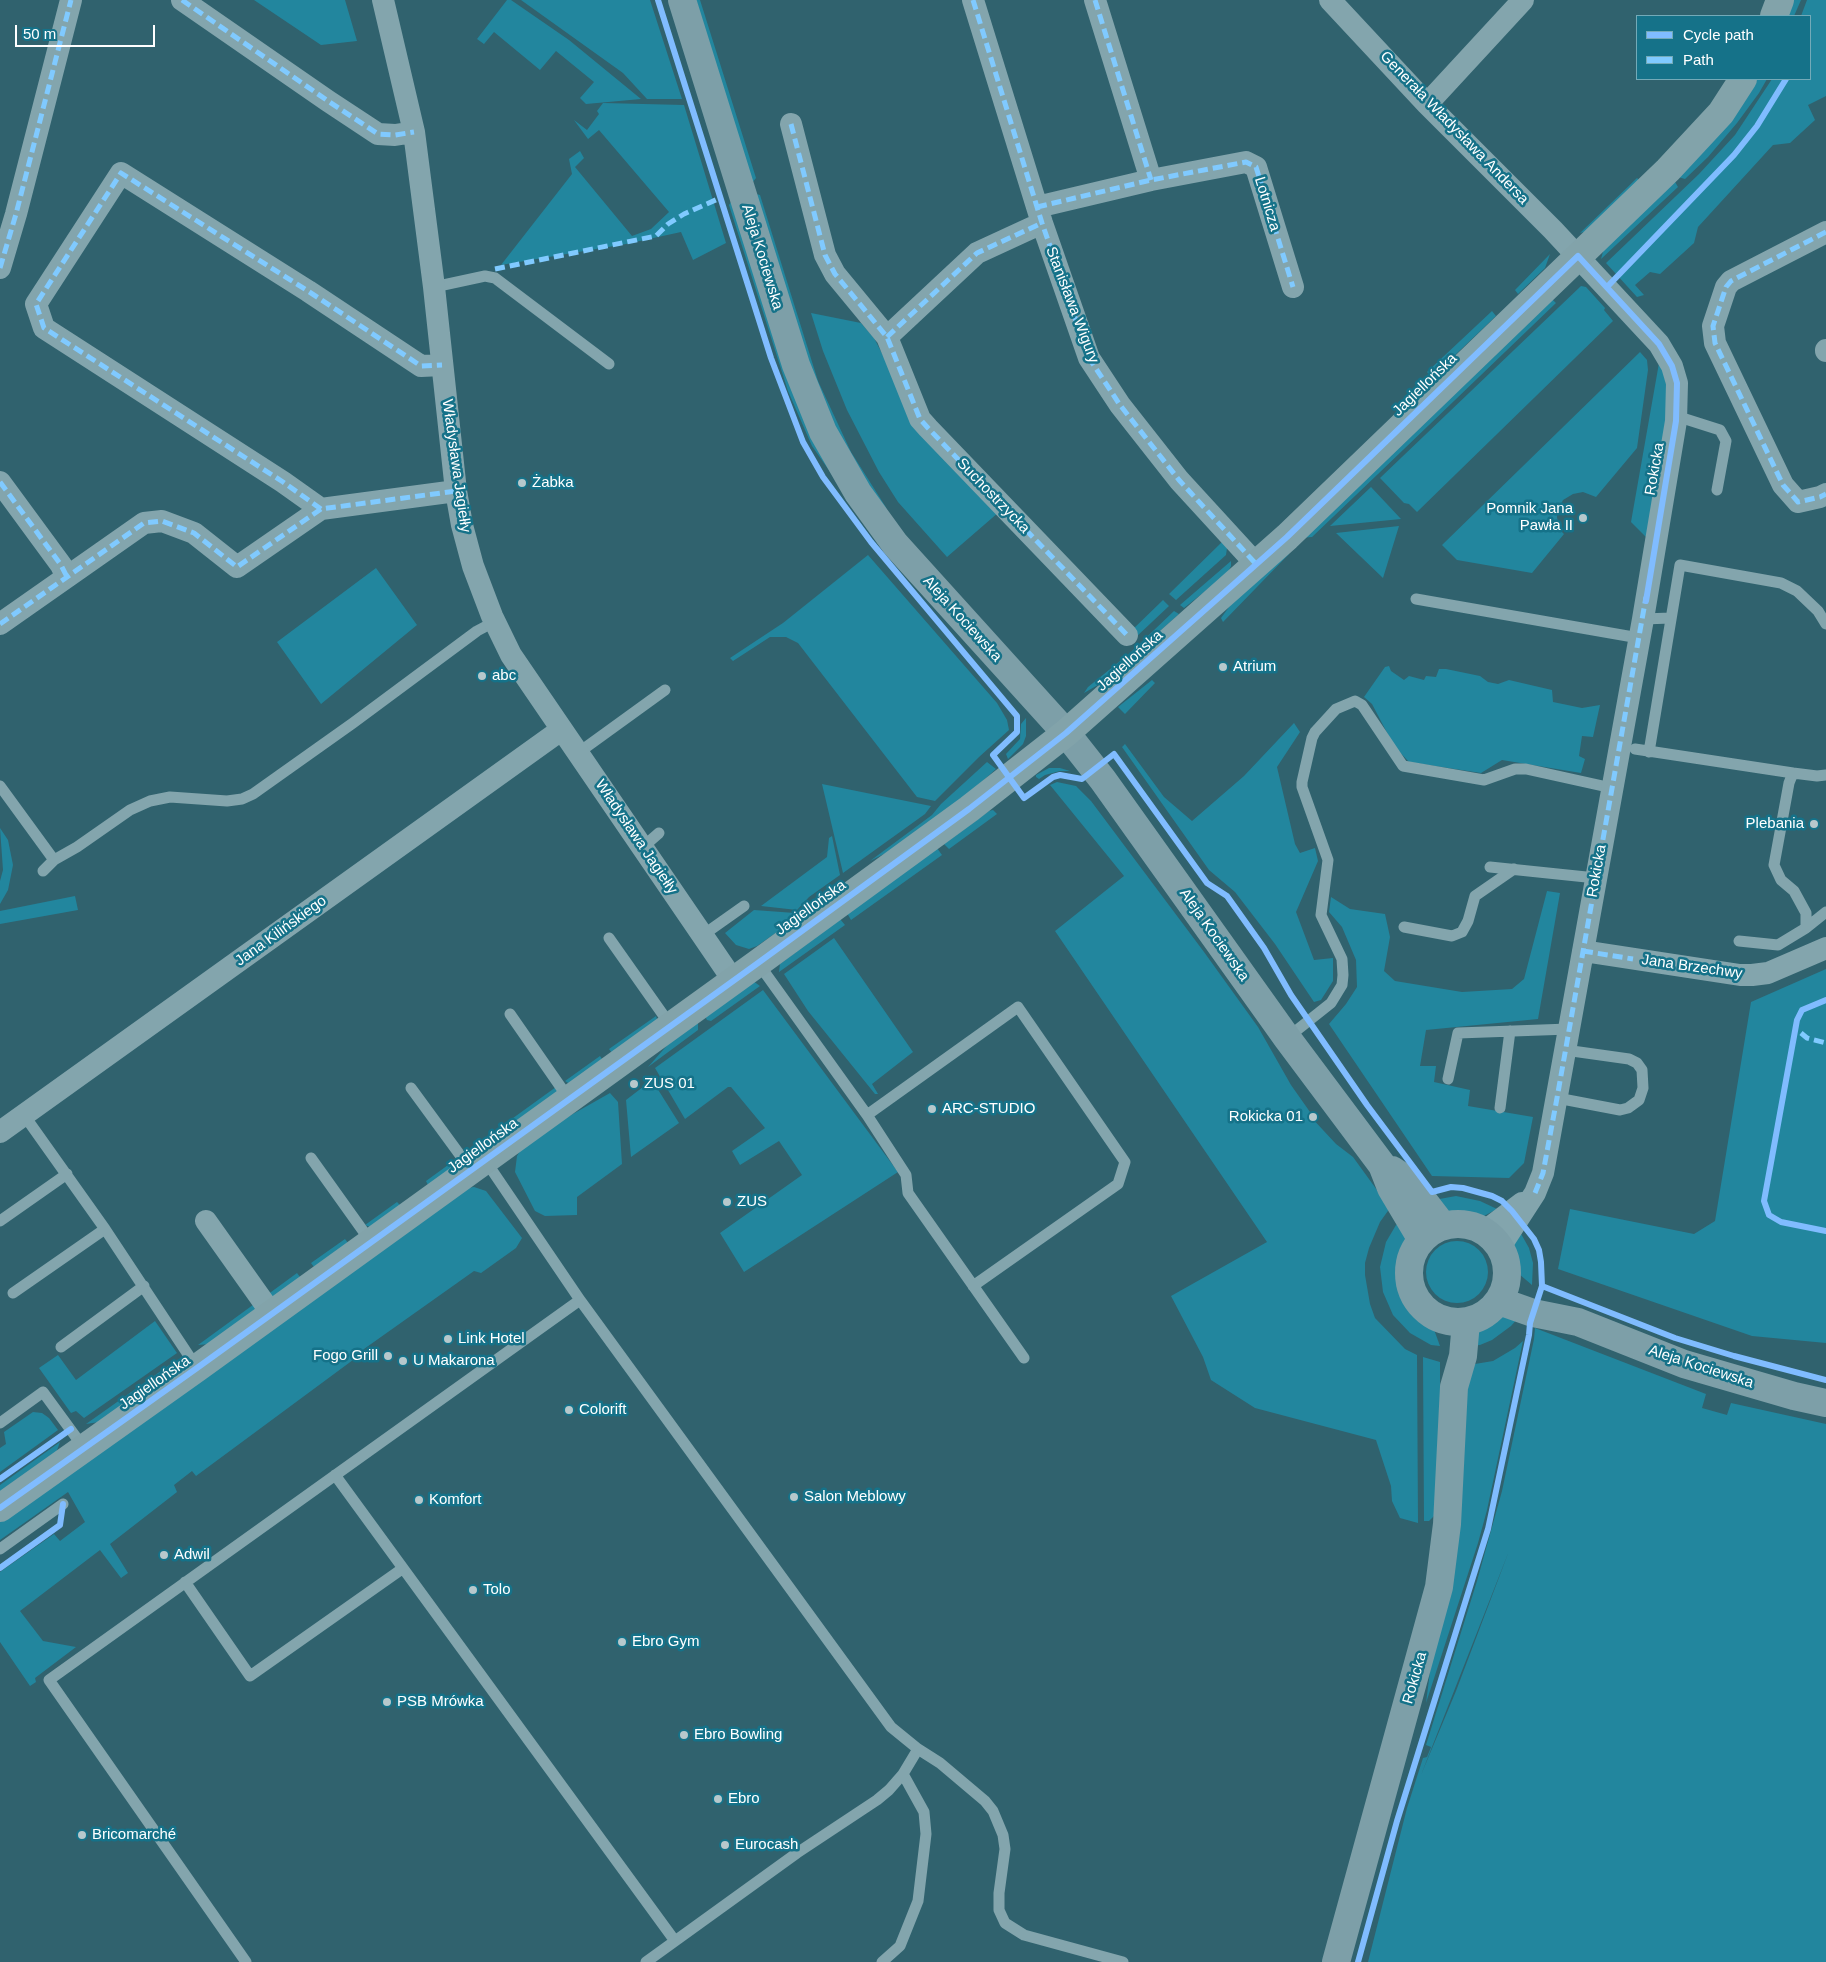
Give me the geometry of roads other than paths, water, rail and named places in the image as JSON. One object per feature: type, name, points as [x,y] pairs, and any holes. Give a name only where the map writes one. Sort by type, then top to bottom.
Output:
[{"type":"main road","points":[[1774,15],[1780,0]]},
{"type":"main road","name":"Jagiellońska","points":[[0,1508],[758,963],[969,809],[1066,733],[1287,537],[1668,170],[1721,113],[1742,80]]},
{"type":"street","points":[[0,268],[16,214],[71,0]]},
{"type":"street","points":[[182,0],[378,134],[395,135],[414,132]]},
{"type":"street","name":"Władysława Jagiełły","points":[[382,0],[414,132],[434,287],[456,491],[462,525],[473,566],[494,622],[511,655],[578,753],[651,840],[703,935],[733,980]]},
{"type":"street","name":"Aleja Kociewska","points":[[682,0],[796,366],[823,432],[858,493],[895,544],[1066,733],[1124,809],[1287,1038],[1382,1165],[1401,1176],[1433,1233]]},
{"type":"street","name":"Stanisława Wigury","points":[[973,0],[1040,215],[1089,358],[1120,405],[1179,480],[1256,564]]},
{"type":"street","points":[[1095,0],[1151,180]]},
{"type":"street","name":"Generała Władysława Andersa","points":[[1330,0],[1427,104],[1578,256]]},
{"type":"street","points":[[1427,104],[1523,0]]},
{"type":"street","name":"Suchostrzycka","points":[[791,124],[826,256],[835,274],[887,337],[914,406],[928,428],[1127,635]]},
{"type":"street","name":"Lotnicza","points":[[1040,215],[1151,180],[1246,162],[1256,167],[1293,287]]},
{"type":"street","points":[[321,510],[283,482],[44,328],[36,304],[121,173],[308,291],[421,366],[442,365]]},
{"type":"street","points":[[887,337],[976,253],[1040,215]]},
{"type":"street","points":[[1826,232],[1731,281],[1726,286],[1713,326],[1715,343],[1783,485],[1798,502],[1826,494]]},
{"type":"street","name":"Rokicka","points":[[1492,1239],[1535,1194],[1543,1173],[1641,629],[1676,416],[1677,383],[1672,366],[1659,344],[1578,256]]},
{"type":"street","points":[[0,482],[61,565],[67,577]]},
{"type":"street","points":[[0,624],[144,523],[162,522],[194,533],[237,567],[321,510],[456,491]]},
{"type":"street","name":"Jana Kilińskiego","points":[[0,1132],[561,730]]},
{"type":"street","name":"Jana Brzechwy","points":[[1583,951],[1740,975],[1752,975],[1768,972],[1826,948]]},
{"type":"street","points":[[206,1221],[272,1314]]},
{"type":"street","points":[[1458,1224],[1472,1225],[1492,1239],[1505,1258],[1503,1291],[1484,1315],[1455,1321],[1429,1313],[1418,1301],[1411,1286],[1409,1270],[1413,1254],[1433,1233],[1458,1224]]},
{"type":"street","name":"Aleja Kociewska","points":[[1503,1291],[1540,1297],[1578,1322],[1684,1364],[1794,1396],[1826,1403]]},
{"type":"street","name":"Rokicka","points":[[1336,1962],[1439,1587],[1447,1524],[1454,1387],[1446,1355],[1455,1321]]},
{"type":"lane","points":[[434,287],[485,276],[495,278],[609,364]]},
{"type":"lane","points":[[1676,416],[1720,430],[1726,441],[1717,490]]},
{"type":"lane","points":[[1649,752],[1680,565],[1781,583],[1797,591],[1818,611],[1826,624]]},
{"type":"lane","points":[[1416,599],[1641,629],[1671,618]]},
{"type":"lane","points":[[43,871],[54,860],[77,847],[130,810],[150,801],[170,797],[226,801],[253,794],[477,631],[494,622]]},
{"type":"lane","points":[[578,753],[665,690]]},
{"type":"lane","points":[[1287,1038],[1331,1003],[1342,986],[1342,959],[1321,915],[1328,860],[1302,787],[1312,738],[1315,732],[1336,709],[1355,702],[1362,705],[1402,766],[1484,780],[1515,769],[1526,769],[1612,788]]},
{"type":"lane","points":[[1635,750],[1793,773],[1817,776],[1826,775]]},
{"type":"lane","points":[[1793,773],[1789,783],[1774,865],[1781,880],[1794,892],[1806,913],[1806,928]]},
{"type":"lane","points":[[0,786],[54,860]]},
{"type":"lane","points":[[1490,867],[1596,878]]},
{"type":"lane","points":[[1404,928],[1452,936],[1462,932],[1468,922],[1475,896],[1514,869]]},
{"type":"lane","points":[[703,935],[744,906]]},
{"type":"lane","points":[[1739,941],[1778,945],[1806,928],[1826,912]]},
{"type":"lane","points":[[609,938],[671,1026]]},
{"type":"lane","points":[[758,963],[867,1114],[906,1176],[908,1193],[1024,1358]]},
{"type":"lane","points":[[867,1114],[1018,1007],[1125,1162],[1118,1184],[973,1286]]},
{"type":"lane","points":[[510,1014],[569,1099]]},
{"type":"lane","points":[[1500,1108],[1510,1031]]},
{"type":"lane","points":[[1448,1079],[1458,1033],[1510,1031],[1567,1040],[1629,1059],[1642,1070],[1644,1088],[1639,1100],[1628,1108],[1620,1110],[1557,1098]]},
{"type":"lane","points":[[410,1088],[478,1165],[580,1300],[891,1727],[918,1749],[940,1763],[993,1811],[1003,1835],[1004,1849],[999,1910],[1005,1923],[1024,1934],[1122,1962]]},
{"type":"lane","points":[[24,1115],[144,1286],[197,1368]]},
{"type":"lane","points":[[311,1158],[371,1242]]},
{"type":"lane","points":[[0,1221],[67,1174]]},
{"type":"lane","points":[[13,1293],[105,1229]]},
{"type":"lane","points":[[60,1347],[144,1286]]},
{"type":"lane","points":[[246,1962],[49,1680],[580,1300]]},
{"type":"lane","points":[[0,1423],[43,1392],[84,1448]]},
{"type":"lane","points":[[335,1475],[675,1942]]},
{"type":"lane","points":[[0,1549],[63,1504]]},
{"type":"lane","points":[[185,1582],[250,1676],[402,1569]]},
{"type":"lane","points":[[646,1962],[797,1853],[877,1800],[903,1774],[918,1749]]},
{"type":"lane","points":[[882,1962],[900,1946],[918,1901],[926,1834],[924,1812],[903,1774]]},
{"type":"place","name":"Żabka","points":[[522,483]]},
{"type":"place","name":"Pomnik Jana Pawła II","points":[[1583,518]]},
{"type":"place","name":"Atrium","points":[[1223,667]]},
{"type":"place","name":"abc","points":[[482,676]]},
{"type":"place","name":"Plebania","points":[[1814,824]]},
{"type":"place","name":"ZUS 01","points":[[634,1084]]},
{"type":"place","name":"ARC-STUDIO","points":[[932,1109]]},
{"type":"place","name":"Rokicka 01","points":[[1313,1117]]},
{"type":"place","name":"ZUS","points":[[727,1202]]},
{"type":"place","name":"Link Hotel","points":[[448,1339]]},
{"type":"place","name":"Fogo Grill","points":[[388,1356]]},
{"type":"place","name":"U Makarona","points":[[403,1361]]},
{"type":"place","name":"Colorift","points":[[569,1410]]},
{"type":"place","name":"Salon Meblowy","points":[[794,1497]]},
{"type":"place","name":"Komfort","points":[[419,1500]]},
{"type":"place","name":"Adwil","points":[[164,1555]]},
{"type":"place","name":"Tolo","points":[[473,1590]]},
{"type":"place","name":"Ebro Gym","points":[[622,1642]]},
{"type":"place","name":"PSB Mrówka","points":[[387,1702]]},
{"type":"place","name":"Ebro Bowling","points":[[684,1735]]},
{"type":"place","name":"Ebro","points":[[718,1799]]},
{"type":"place","name":"Bricomarché","points":[[82,1835]]},
{"type":"place","name":"Eurocash","points":[[725,1845]]}]
